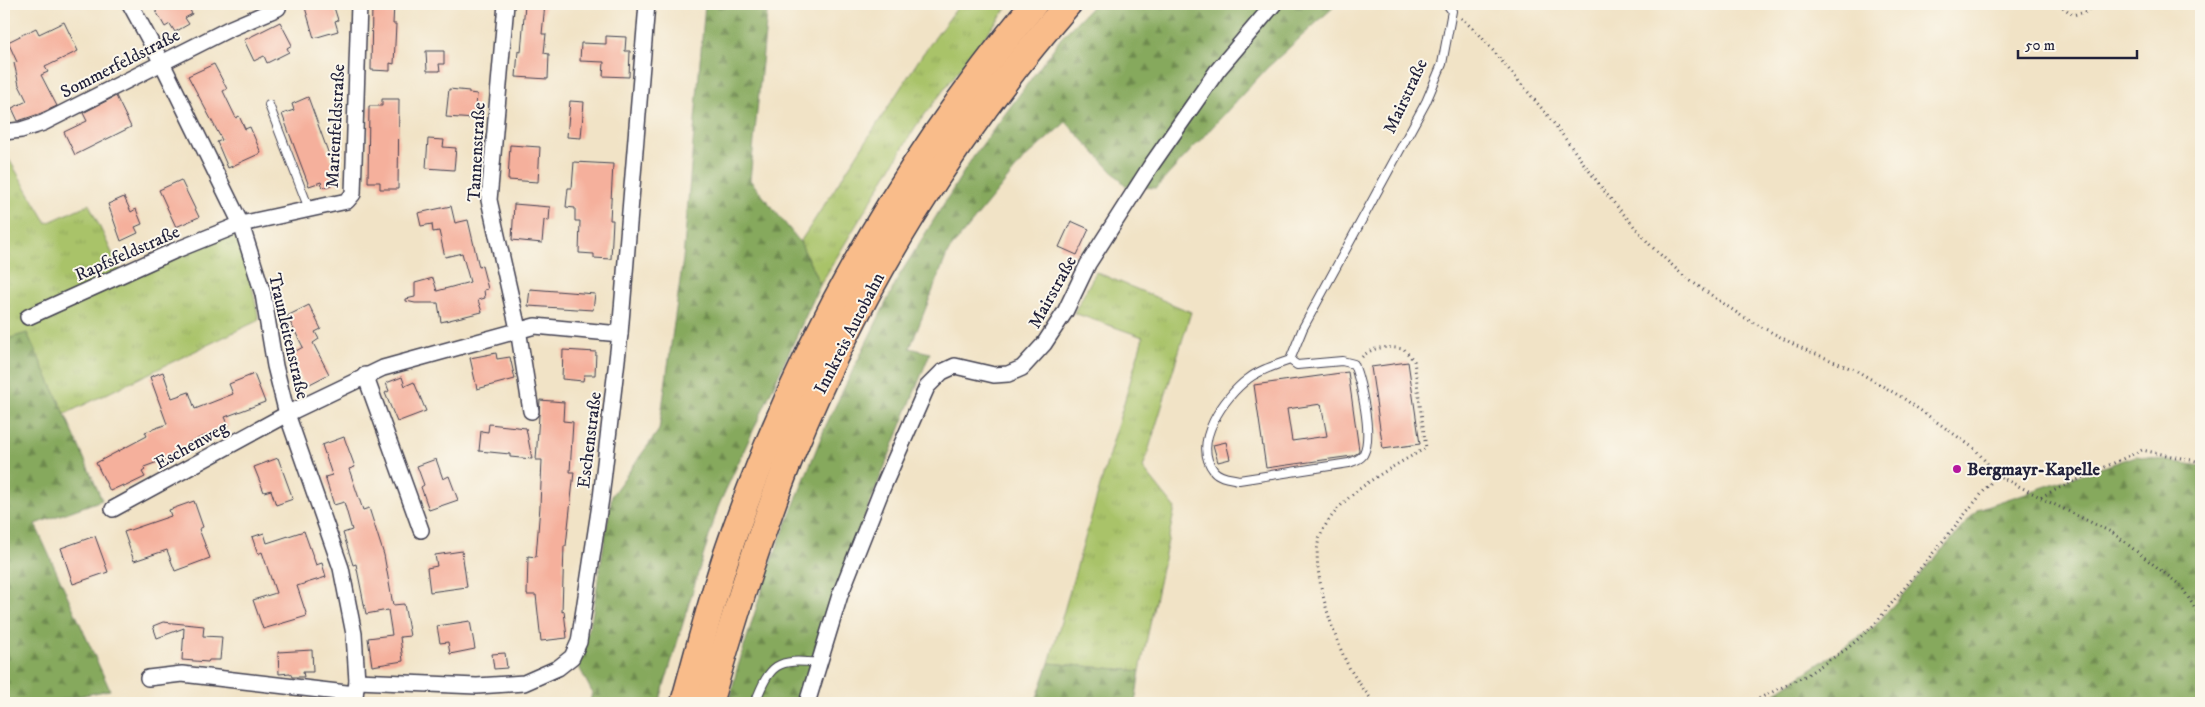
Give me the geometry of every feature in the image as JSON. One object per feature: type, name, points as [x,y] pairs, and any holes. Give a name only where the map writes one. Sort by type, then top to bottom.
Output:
[{"type":"highway","name":"Innkreis Autobahn","points":[[684,703],[731,543],[780,416],[809,352],[874,231],[913,167],[980,72],[1034,4]]},
{"type":"highway","name":"Innkreis Autobahn","points":[[710,703],[748,573],[769,514],[794,449],[851,326],[880,270],[923,198],[970,128],[1012,72],[1068,4]]},
{"type":"street","name":"Traunleitenstraße","points":[[130,4],[162,64],[241,224],[263,294],[275,366],[287,414],[341,568],[354,634],[355,693]]},
{"type":"street","name":"Marienfeldstraße","points":[[241,224],[347,201],[353,194],[359,4]]},
{"type":"street","name":"Tannenstraße","points":[[506,4],[489,200],[518,329],[531,411]]},
{"type":"street","name":"Eschenstraße","points":[[148,678],[182,674],[355,693],[524,683],[558,668],[572,658],[579,642],[584,616],[602,498],[620,334],[647,4]]},
{"type":"street","name":"Mairstraße","points":[[807,703],[840,595],[875,507],[927,388],[942,372],[956,366],[994,374],[1008,374],[1022,368],[1044,344],[1065,312],[1088,264],[1150,167],[1216,71],[1274,4]]},
{"type":"street","name":"Sommerfeldstraße","points":[[4,132],[21,130],[44,123],[228,29],[278,8]]},
{"type":"street","name":"Rapfsfeldstraße","points":[[28,317],[174,251],[241,224]]},
{"type":"street","points":[[287,414],[383,368],[518,329],[535,326],[620,334]]},
{"type":"street","points":[[365,375],[421,530]]},
{"type":"street","name":"Eschenweg","points":[[113,509],[287,414]]},
{"type":"lane","points":[[1447,4],[1452,11]]},
{"type":"lane","name":"Mairstraße","points":[[1290,360],[1303,328],[1426,102],[1442,64],[1452,11]]},
{"type":"lane","points":[[269,105],[309,209]]},
{"type":"lane","points":[[1290,360],[1297,365],[1342,361],[1354,364],[1368,436],[1364,453],[1360,458],[1348,463],[1239,480],[1222,477],[1214,471],[1207,453],[1208,432],[1229,395],[1249,377],[1290,360]]},
{"type":"lane","points":[[755,703],[764,679],[777,666],[792,660],[818,663]]},
{"type":"path","points":[[2058,4],[2073,14],[2086,12],[2096,4]]},
{"type":"path","points":[[1452,11],[1485,41],[1548,117],[1608,196],[1651,246],[1685,277],[1743,317],[1799,347],[1857,371],[1903,398],[1975,449],[1997,475],[2113,533],[2181,586],[2201,618]]},
{"type":"path","points":[[1354,364],[1366,353],[1382,347],[1404,349],[1414,361],[1426,448],[1391,468],[1347,500],[1331,518],[1320,535],[1316,557],[1322,589],[1334,631],[1350,668],[1374,703]]},
{"type":"path","points":[[2040,497],[2142,450],[2201,462]]},
{"type":"path","points":[[1750,703],[1777,688],[1805,676],[1848,648],[1874,625],[1997,475]]},
{"type":"green space","points":[[705,4],[768,4],[750,180],[800,242],[820,285],[718,507],[659,703],[590,703],[592,692],[577,663],[592,617],[612,495],[659,430],[683,259]]},
{"type":"green space","points":[[960,4],[1010,4],[916,126],[820,285],[800,242],[922,55]]},
{"type":"green space","points":[[1094,4],[1337,4],[1267,68],[1156,188],[1126,186],[1066,122],[1023,160],[948,252],[910,348],[930,353],[824,619],[801,703],[729,703],[736,673],[769,567],[826,425],[899,276],[971,160],[1062,37]]},
{"type":"green space","points":[[4,151],[47,223],[89,204],[121,272],[235,228],[250,276],[259,320],[65,414],[27,334],[4,340]]},
{"type":"green space","points":[[1096,272],[1191,312],[1143,468],[1175,508],[1140,671],[1049,663],[1143,337],[1074,313]]},
{"type":"green space","points":[[27,333],[102,500],[35,524],[110,690],[44,703],[4,703],[4,340]]},
{"type":"green space","points":[[2136,456],[2201,466],[2201,703],[1760,703],[1874,627],[1978,509]]},
{"type":"green space","points":[[1049,663],[1140,671],[1135,703],[1035,703]]},
{"type":"building","points":[[152,4],[187,4],[192,14],[185,18],[189,24],[175,32],[170,24],[165,27]]},
{"type":"building","points":[[304,4],[333,4],[338,20],[335,21],[338,31],[314,38]]},
{"type":"building","points":[[372,4],[394,4],[393,24],[396,24],[394,64],[390,63],[390,71],[371,70]]},
{"type":"building","points":[[525,4],[545,4],[542,34],[546,34],[544,53],[549,54],[548,79],[516,77],[518,51],[521,52]]},
{"type":"building","points":[[64,22],[78,51],[45,67],[48,72],[41,75],[57,106],[18,121],[12,108],[27,101],[19,85],[14,63],[17,62],[8,42],[36,28],[39,34]]},
{"type":"building","points":[[280,22],[292,45],[287,48],[289,52],[267,63],[264,56],[254,61],[244,40]]},
{"type":"building","points":[[606,36],[626,37],[625,51],[630,51],[629,77],[603,76],[604,62],[580,61],[581,43],[606,44]]},
{"type":"building","points":[[426,51],[444,51],[444,64],[439,64],[440,71],[427,71]]},
{"type":"building","points":[[214,64],[227,89],[223,91],[236,118],[239,116],[245,129],[250,127],[261,153],[228,168],[217,142],[222,140],[188,76]]},
{"type":"building","points":[[449,89],[469,91],[469,93],[477,94],[475,119],[446,117]]},
{"type":"building","points":[[116,96],[131,127],[75,155],[64,132],[87,121],[83,113]]},
{"type":"building","points":[[308,97],[339,182],[323,188],[321,182],[309,186],[282,114],[294,110],[292,104]]},
{"type":"building","points":[[382,99],[399,99],[398,189],[380,189],[380,182],[368,182],[369,106],[382,106]]},
{"type":"building","points":[[570,101],[584,102],[581,138],[567,137]]},
{"type":"building","points":[[428,139],[444,140],[443,147],[456,148],[454,170],[426,168]]},
{"type":"building","points":[[510,145],[540,147],[538,182],[508,180]]},
{"type":"building","points":[[574,162],[613,164],[610,220],[613,220],[611,259],[594,258],[594,254],[579,253],[580,221],[575,221],[575,208],[566,207],[568,188],[572,188]]},
{"type":"building","points":[[181,180],[199,217],[176,227],[159,190]]},
{"type":"building","points":[[124,197],[131,212],[136,209],[142,224],[135,227],[138,233],[121,241],[108,204]]},
{"type":"building","points":[[514,204],[550,207],[549,221],[544,220],[542,243],[512,240]]},
{"type":"building","points":[[451,206],[455,223],[468,220],[479,267],[482,266],[488,289],[484,290],[485,298],[478,300],[482,312],[441,322],[438,303],[415,303],[406,301],[406,299],[415,297],[415,283],[433,278],[437,291],[470,282],[462,253],[445,257],[439,231],[433,232],[432,224],[421,226],[418,213]]},
{"type":"building","points":[[1071,221],[1089,229],[1077,255],[1059,247]]},
{"type":"building","points":[[530,289],[595,294],[593,310],[528,306]]},
{"type":"building","points":[[309,305],[321,329],[315,332],[319,339],[313,343],[329,374],[306,386],[289,355],[303,347],[287,316]]},
{"type":"building","points":[[563,350],[596,352],[595,375],[584,375],[583,381],[562,379]]},
{"type":"building","points":[[496,353],[497,359],[510,357],[515,379],[477,389],[470,358]]},
{"type":"building","points":[[1408,362],[1420,444],[1383,449],[1371,367]]},
{"type":"building","points":[[163,372],[172,398],[189,392],[195,409],[233,394],[229,384],[254,374],[265,402],[225,417],[229,426],[188,443],[190,450],[144,467],[145,470],[142,472],[145,477],[110,491],[96,463],[147,436],[145,432],[167,424],[150,377]]},
{"type":"building","points":[[1348,372],[1358,453],[1352,456],[1266,468],[1254,385]],"holes":[[[1321,404],[1327,436],[1292,441],[1287,409]]]},
{"type":"building","points":[[402,377],[405,386],[414,382],[426,411],[397,422],[385,393],[389,391],[386,383]]},
{"type":"building","points":[[540,400],[564,402],[563,421],[573,422],[570,472],[574,472],[566,546],[564,546],[562,612],[564,611],[567,638],[541,641],[536,595],[527,595],[528,556],[536,557],[540,506],[542,460],[536,460]]},
{"type":"building","points":[[489,424],[526,428],[532,459],[510,457],[510,454],[479,451],[481,431],[488,432]]},
{"type":"building","points":[[344,437],[355,467],[349,469],[363,510],[369,508],[384,555],[393,605],[404,604],[410,636],[400,637],[403,661],[372,666],[368,638],[392,635],[388,610],[366,614],[356,564],[353,565],[343,533],[352,530],[344,502],[334,505],[325,477],[332,475],[322,445]]},
{"type":"building","points":[[1226,442],[1230,459],[1218,462],[1213,445]]},
{"type":"building","points":[[278,458],[293,499],[276,505],[271,490],[264,492],[254,467]]},
{"type":"building","points":[[436,459],[443,479],[449,476],[458,500],[429,510],[421,487],[424,485],[417,466]]},
{"type":"building","points":[[194,501],[203,527],[199,529],[210,558],[175,571],[167,550],[134,561],[124,532],[171,516],[169,510]]},
{"type":"building","points":[[304,531],[316,565],[322,563],[326,577],[297,586],[307,616],[263,629],[253,600],[276,593],[262,552],[258,554],[252,537],[264,533],[267,543]]},
{"type":"building","points":[[95,536],[108,572],[73,584],[61,548]]},
{"type":"building","points":[[462,551],[467,587],[430,592],[427,568],[437,566],[435,555]]},
{"type":"building","points":[[470,621],[475,649],[450,654],[448,642],[440,643],[437,626]]},
{"type":"building","points":[[163,622],[204,626],[203,636],[222,637],[220,660],[209,660],[208,662],[182,660],[184,628],[157,638],[153,626]]},
{"type":"building","points":[[312,650],[313,672],[303,672],[304,677],[292,677],[290,673],[279,674],[278,652]]},
{"type":"building","points":[[505,653],[507,668],[494,669],[492,654]]},
{"type":"place","name":"Bergmayr-Kapelle","points":[[1957,469]]}]
